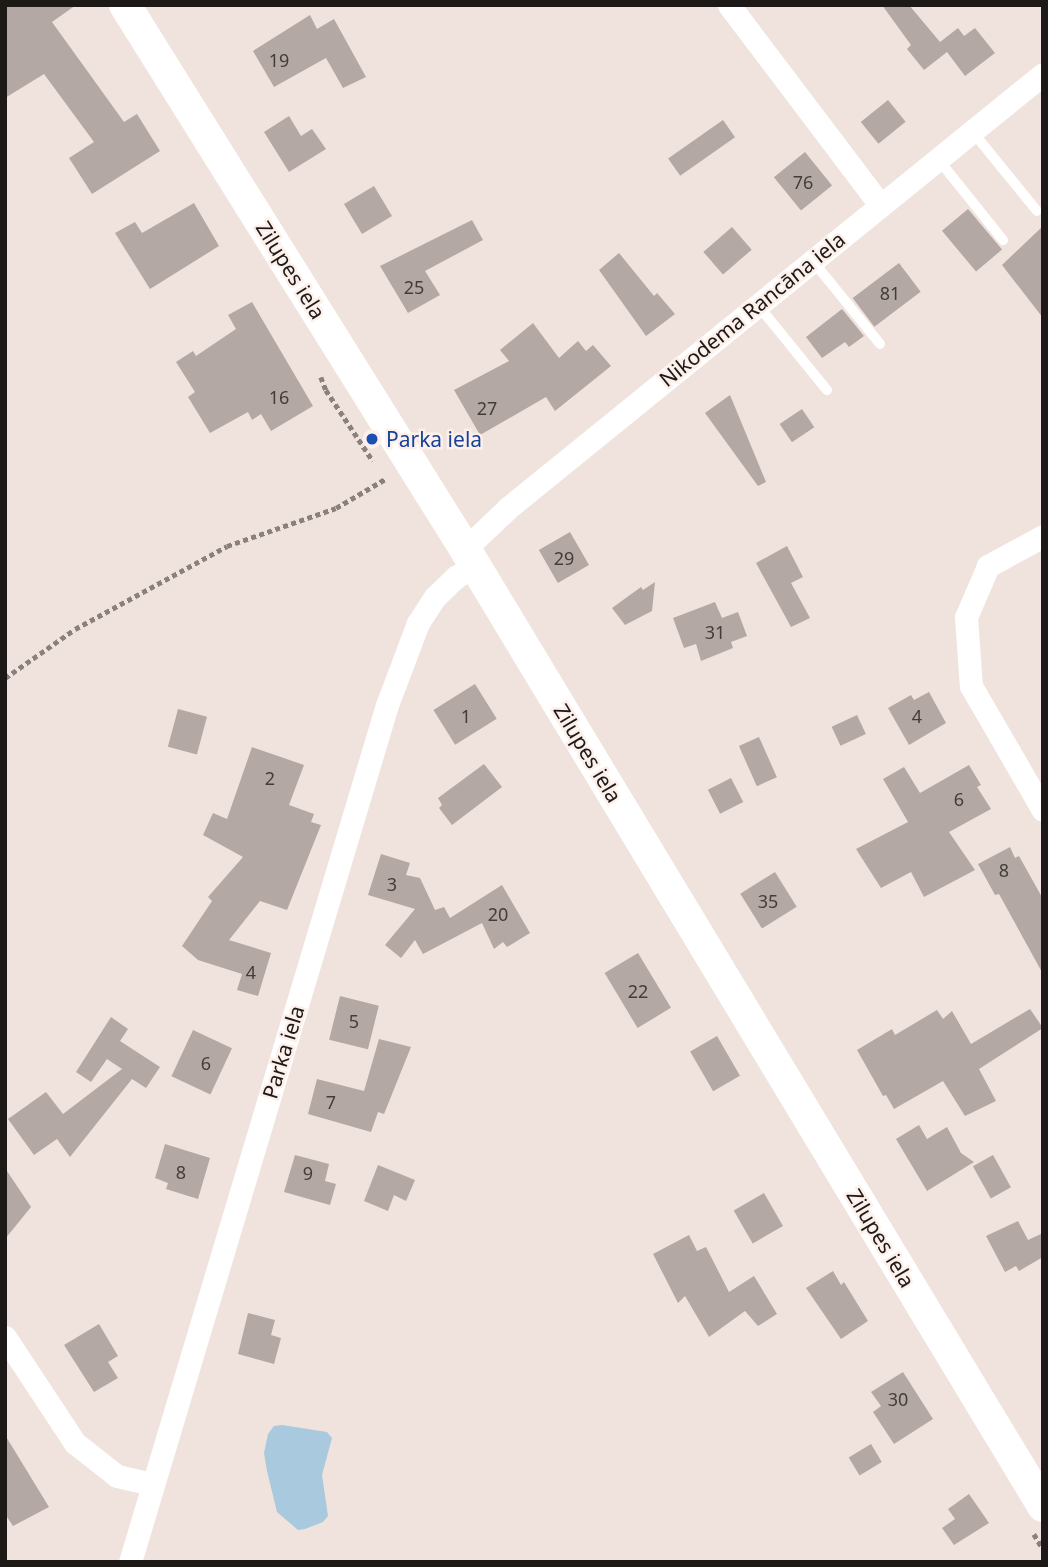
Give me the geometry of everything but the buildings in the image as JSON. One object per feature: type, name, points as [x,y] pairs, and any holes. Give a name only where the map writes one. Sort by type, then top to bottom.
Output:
[{"type":"main road","name":"Zilupes iela","points":[[125,5],[470,557],[1043,1506]]},
{"type":"street","points":[[729,5],[880,205]]},
{"type":"street","name":"Nikodema Rancāna iela","points":[[470,557],[508,508],[1043,74]]},
{"type":"street","points":[[1043,536],[988,566],[966,617],[971,687],[1043,810]]},
{"type":"street","name":"Parka iela","points":[[130,1562],[387,705],[418,623],[435,597],[456,577],[470,557]]},
{"type":"street","points":[[5,1337],[75,1443],[117,1476],[152,1484]]},
{"type":"lane","points":[[972,131],[1037,211]]},
{"type":"lane","points":[[938,159],[1003,240]]},
{"type":"lane","points":[[812,260],[880,344]]},
{"type":"lane","points":[[757,304],[827,390]]},
{"type":"path","points":[[5,678],[75,629],[227,546],[336,508],[387,478]]},
{"type":"water","points":[[274,1426],[327,1432],[332,1438],[322,1475],[328,1516],[323,1522],[305,1529],[298,1530],[277,1512],[267,1471],[264,1453],[268,1434]]},
{"type":"place","name":"Parka iela","points":[[372,439]]}]
